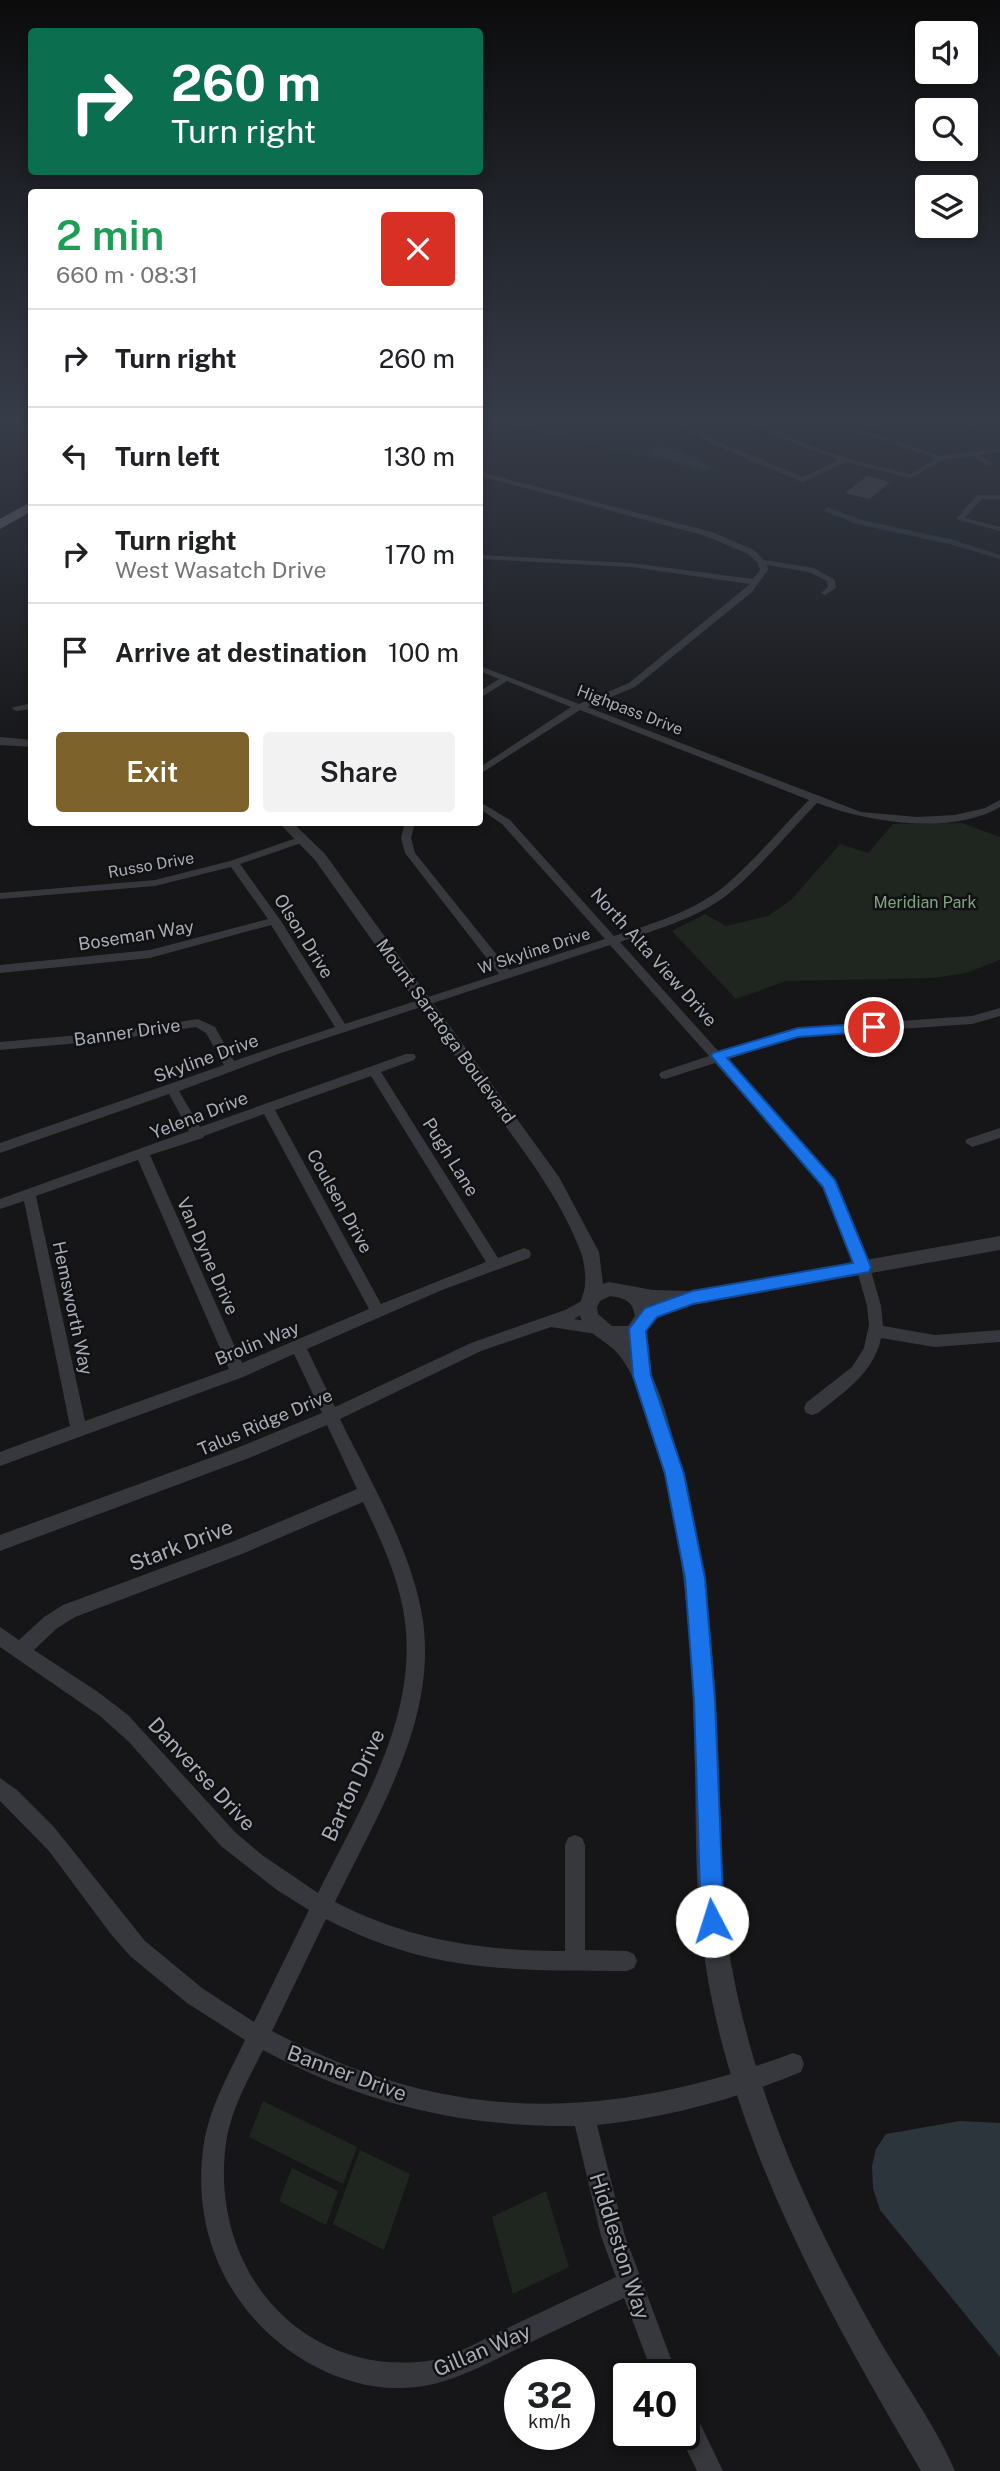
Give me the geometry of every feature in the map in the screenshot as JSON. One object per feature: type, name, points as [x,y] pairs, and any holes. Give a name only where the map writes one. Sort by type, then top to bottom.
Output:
[{"type":"street","points":[[695,530],[751,552],[762,562],[819,572],[831,580],[832,588],[825,593]]},
{"type":"street","points":[[483,557],[632,565],[756,582]]},
{"type":"street","points":[[483,769],[579,707],[632,685],[756,582],[764,570],[762,562]]},
{"type":"street","name":"Highpass Drive","points":[[483,669],[815,799],[865,815],[888,818],[961,817],[981,814],[1000,803]]},
{"type":"street","points":[[483,693],[506,678]]},
{"type":"street","points":[[16,708],[28,706]]},
{"type":"street","points":[[0,741],[28,744]]},
{"type":"street","name":"W Skyline Drive","points":[[424,1002],[660,925],[699,907],[729,888],[815,799]]},
{"type":"street","name":"North Alta View Drive","points":[[483,807],[506,822],[830,1184],[863,1267],[875,1312],[875,1331]]},
{"type":"street","name":"Mount Saratoga Boulevard","points":[[288,826],[320,857],[553,1181],[590,1252],[610,1279],[627,1291]]},
{"type":"street","points":[[409,826],[406,838],[410,853],[507,976]]},
{"type":"street","name":"Russo Drive","points":[[0,896],[134,886],[234,863],[303,839]]},
{"type":"street","name":"Olson Drive","points":[[234,863],[275,921],[342,1029]]},
{"type":"street","name":"Boseman Way","points":[[0,969],[139,956],[192,945],[275,921]]},
{"type":"street","name":"Skyline Drive","points":[[0,1147],[424,1002]]},
{"type":"street","points":[[665,1075],[798,1032],[972,1020],[1000,1012]]},
{"type":"street","name":"Banner Drive","points":[[0,1046],[113,1036],[198,1023],[211,1030],[231,1067]]},
{"type":"street","name":"Yelena Drive","points":[[0,1204],[410,1058]]},
{"type":"street","name":"Pugh Lane","points":[[374,1070],[495,1265]]},
{"type":"street","points":[[172,1089],[198,1135]]},
{"type":"street","name":"Coulsen Drive","points":[[267,1108],[379,1312]]},
{"type":"street","points":[[972,1142],[1000,1133]]},
{"type":"street","name":"Van Dyne Drive","points":[[143,1155],[238,1373]]},
{"type":"street","name":"Hemsworth Way","points":[[29,1194],[79,1430]]},
{"type":"street","points":[[603,1331],[622,1335],[659,1308],[692,1298],[1000,1243]]},
{"type":"street","name":"Mount Saratoga Boulevard","points":[[590,1252],[595,1279],[591,1301]]},
{"type":"street","name":"Brolin Way","points":[[0,1459],[238,1373],[379,1312],[524,1254]]},
{"type":"street","points":[[642,1376],[626,1349],[603,1331],[588,1313],[591,1301],[603,1291],[627,1291],[660,1298],[692,1298]]},
{"type":"street","points":[[627,1291],[643,1306],[636,1342],[642,1376],[674,1474],[695,1578],[704,1700],[712,1921],[725,2002],[746,2082],[780,2179],[815,2256],[851,2324],[939,2471]]},
{"type":"street","name":"Talus Ridge Drive","points":[[0,1544],[197,1471],[331,1416],[476,1347],[576,1312],[591,1301]]},
{"type":"street","name":"Talus Ridge Drive","points":[[540,1324],[569,1322],[603,1331]]},
{"type":"street","points":[[812,1408],[857,1372],[868,1356],[875,1331],[935,1341],[1000,1336]]},
{"type":"street","name":"Barton Drive","points":[[257,2037],[391,1765],[408,1714],[415,1676],[416,1641],[411,1598],[398,1559],[299,1348]]},
{"type":"street","name":"Stark Drive","points":[[20,1651],[50,1622],[69,1611],[236,1548],[367,1492]]},
{"type":"street","name":"Danverse Drive","points":[[0,1636],[103,1706],[157,1759],[230,1840],[274,1875],[322,1905],[384,1935],[451,1953],[516,1960],[626,1961]]},
{"type":"street","name":"Banner Drive","points":[[0,1788],[57,1844],[131,1942],[169,1976],[257,2037],[344,2076],[421,2099],[501,2112],[583,2115],[669,2102],[746,2082],[793,2064]]},
{"type":"street","points":[[575,1845],[575,1960]]},
{"type":"street","name":"Gillan Way","points":[[257,2037],[230,2092],[218,2126],[212,2172],[218,2225],[230,2261],[245,2290],[272,2321],[311,2353],[345,2367],[381,2376],[430,2373],[454,2366],[629,2283]]},
{"type":"street","name":"Hiddleston Way","points":[[583,2115],[600,2189],[629,2283],[659,2359]]},
{"type":"street","points":[[700,2450],[710,2471]]},
{"type":"green space","name":"Meridian Park","points":[[962,823],[1000,837],[1000,960],[966,973],[933,978],[786,981],[736,999],[672,931],[705,914],[726,926],[768,916],[792,899],[840,844],[868,853],[893,824]]},
{"type":"green space","points":[[263,2101],[357,2147],[343,2184],[249,2137]]},
{"type":"green space","points":[[360,2150],[410,2174],[384,2250],[333,2224]]},
{"type":"green space","points":[[292,2168],[338,2191],[326,2225],[279,2201]]},
{"type":"green space","points":[[546,2191],[569,2267],[513,2294],[492,2217]]},
{"type":"shaded area","points":[[960,2121],[1000,2123],[1000,2357],[880,2210],[873,2188],[872,2166],[876,2149],[886,2134]]},
{"type":"waterway","points":[[898,530],[951,542],[1000,557]]},
{"type":"route","points":[[712,1921],[704,1700],[695,1578],[683,1511],[665,1439],[642,1376],[636,1342],[637,1329],[651,1312],[692,1298],[863,1267],[830,1184],[718,1056],[798,1032],[874,1027]]}]
